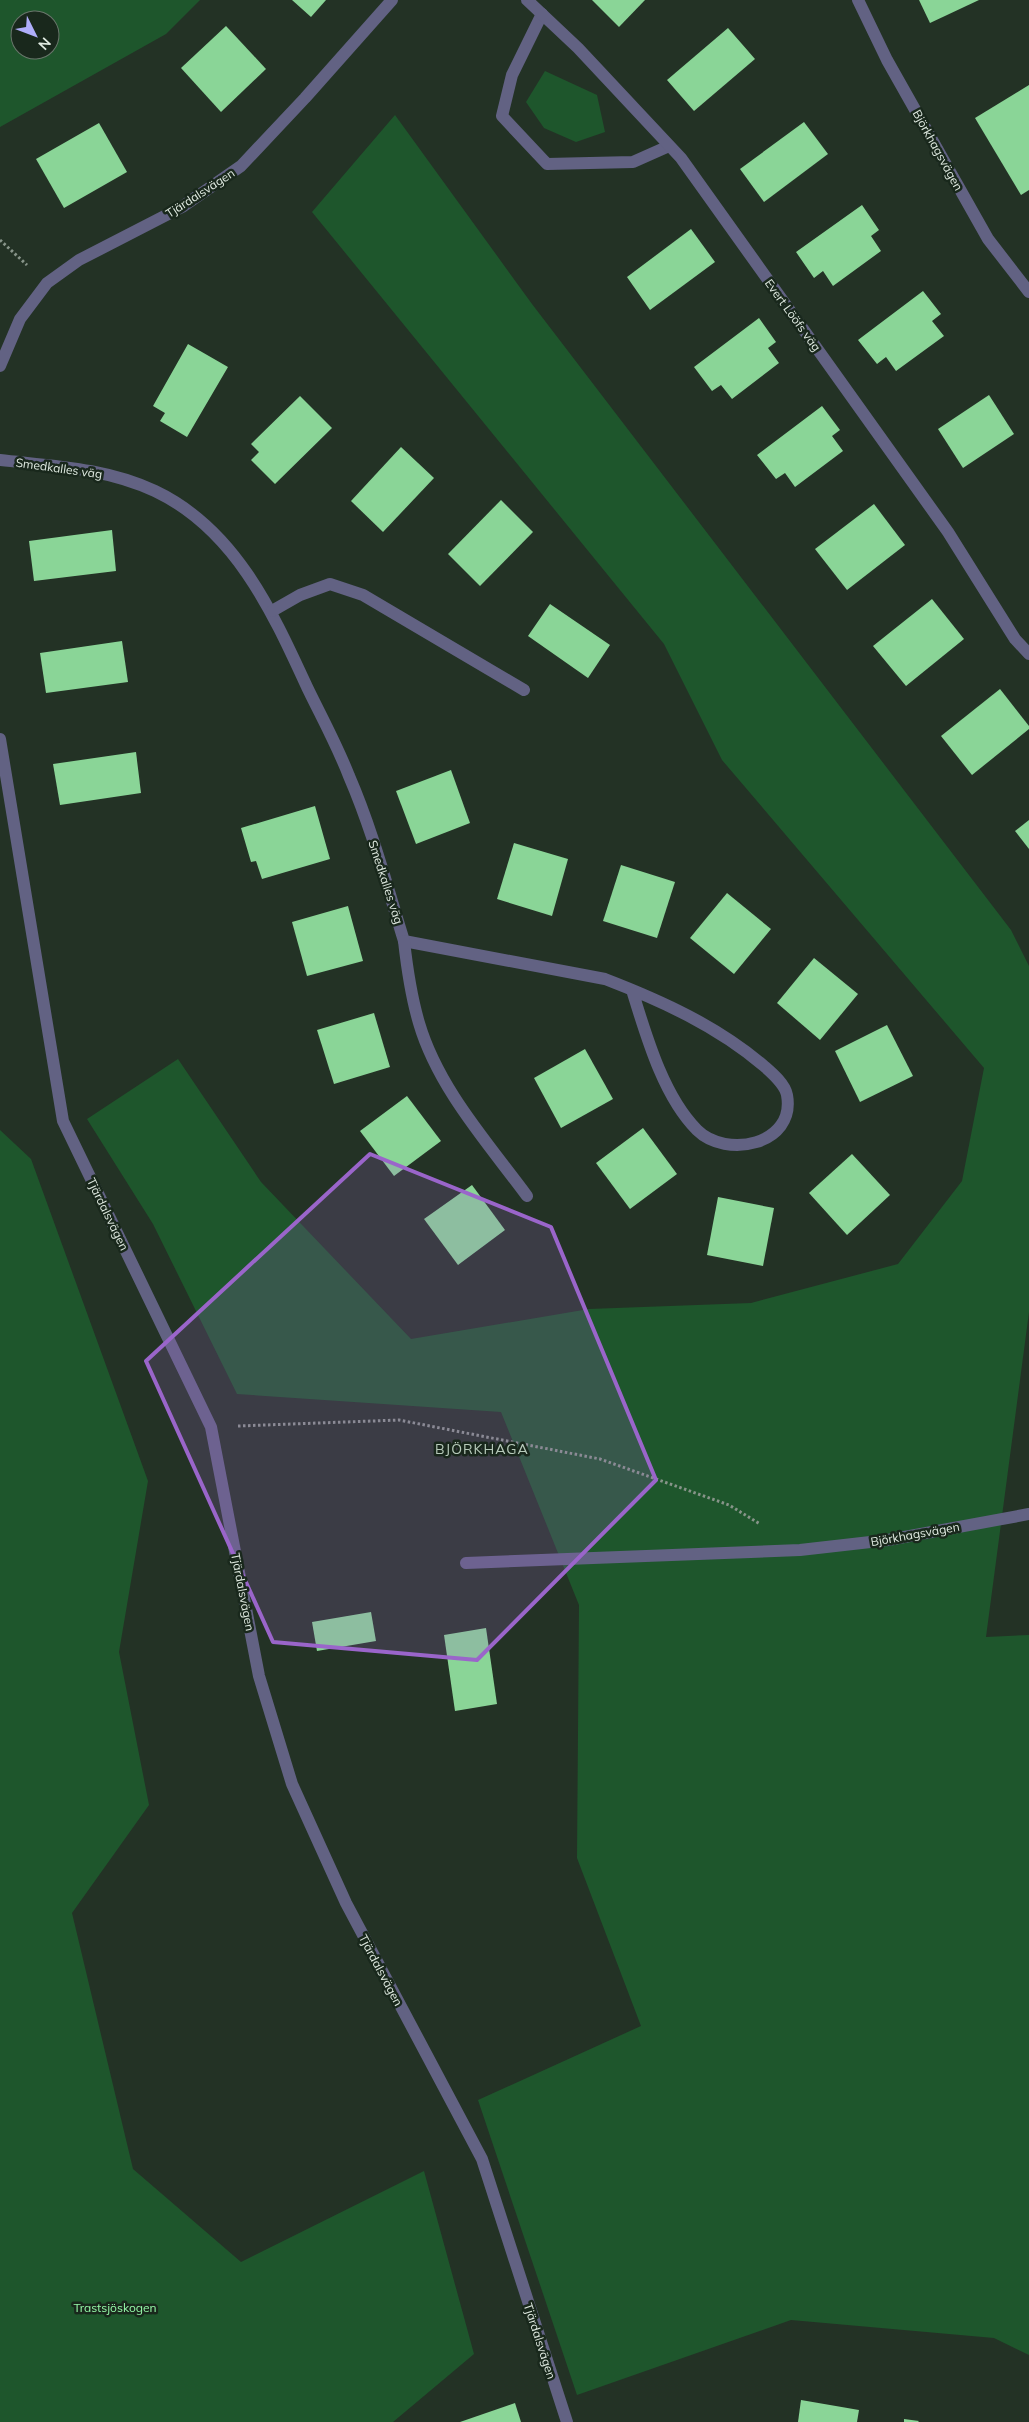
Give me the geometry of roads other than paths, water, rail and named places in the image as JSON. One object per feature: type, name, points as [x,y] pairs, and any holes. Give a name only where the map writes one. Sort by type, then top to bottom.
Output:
[{"type":"street","name":"Tjärdalsvägen","points":[[0,366],[20,318],[47,283],[79,260],[182,207],[241,166],[305,98],[392,0]]},
{"type":"street","name":"Evert Lööfs väg","points":[[527,0],[578,48],[681,158],[942,524],[1015,639],[1029,654]]},
{"type":"street","name":"Björkhagsvägen","points":[[858,0],[887,60],[988,239],[1029,292]]},
{"type":"street","points":[[542,14],[512,75],[502,116],[547,164],[633,162],[669,146]]},
{"type":"street","name":"Smedkalles väg","points":[[0,460],[89,470],[119,478],[156,492],[192,514],[223,544],[253,580],[272,611],[349,776],[404,941],[605,979],[632,990],[701,1021],[742,1047],[775,1076],[787,1094],[786,1113],[777,1132],[756,1144],[723,1144],[699,1132],[684,1114],[662,1074],[632,990]]},
{"type":"street","points":[[272,611],[300,594],[330,584],[363,595],[524,690]]},
{"type":"street","name":"Tjärdalsvägen","points":[[0,739],[63,1121],[211,1427],[259,1676],[292,1784],[346,1903],[482,2159],[566,2422]]},
{"type":"street","points":[[404,941],[409,981],[419,1024],[439,1071],[467,1116],[527,1196]]},
{"type":"street","name":"Björkhagsvägen","points":[[466,1563],[800,1550],[888,1540],[1029,1514]]},
{"type":"district","name":"BJÖRKHAGA","points":[[482,1449]]},
{"type":"park label","name":"Trastsjöskogen","points":[[115,2307]]}]
